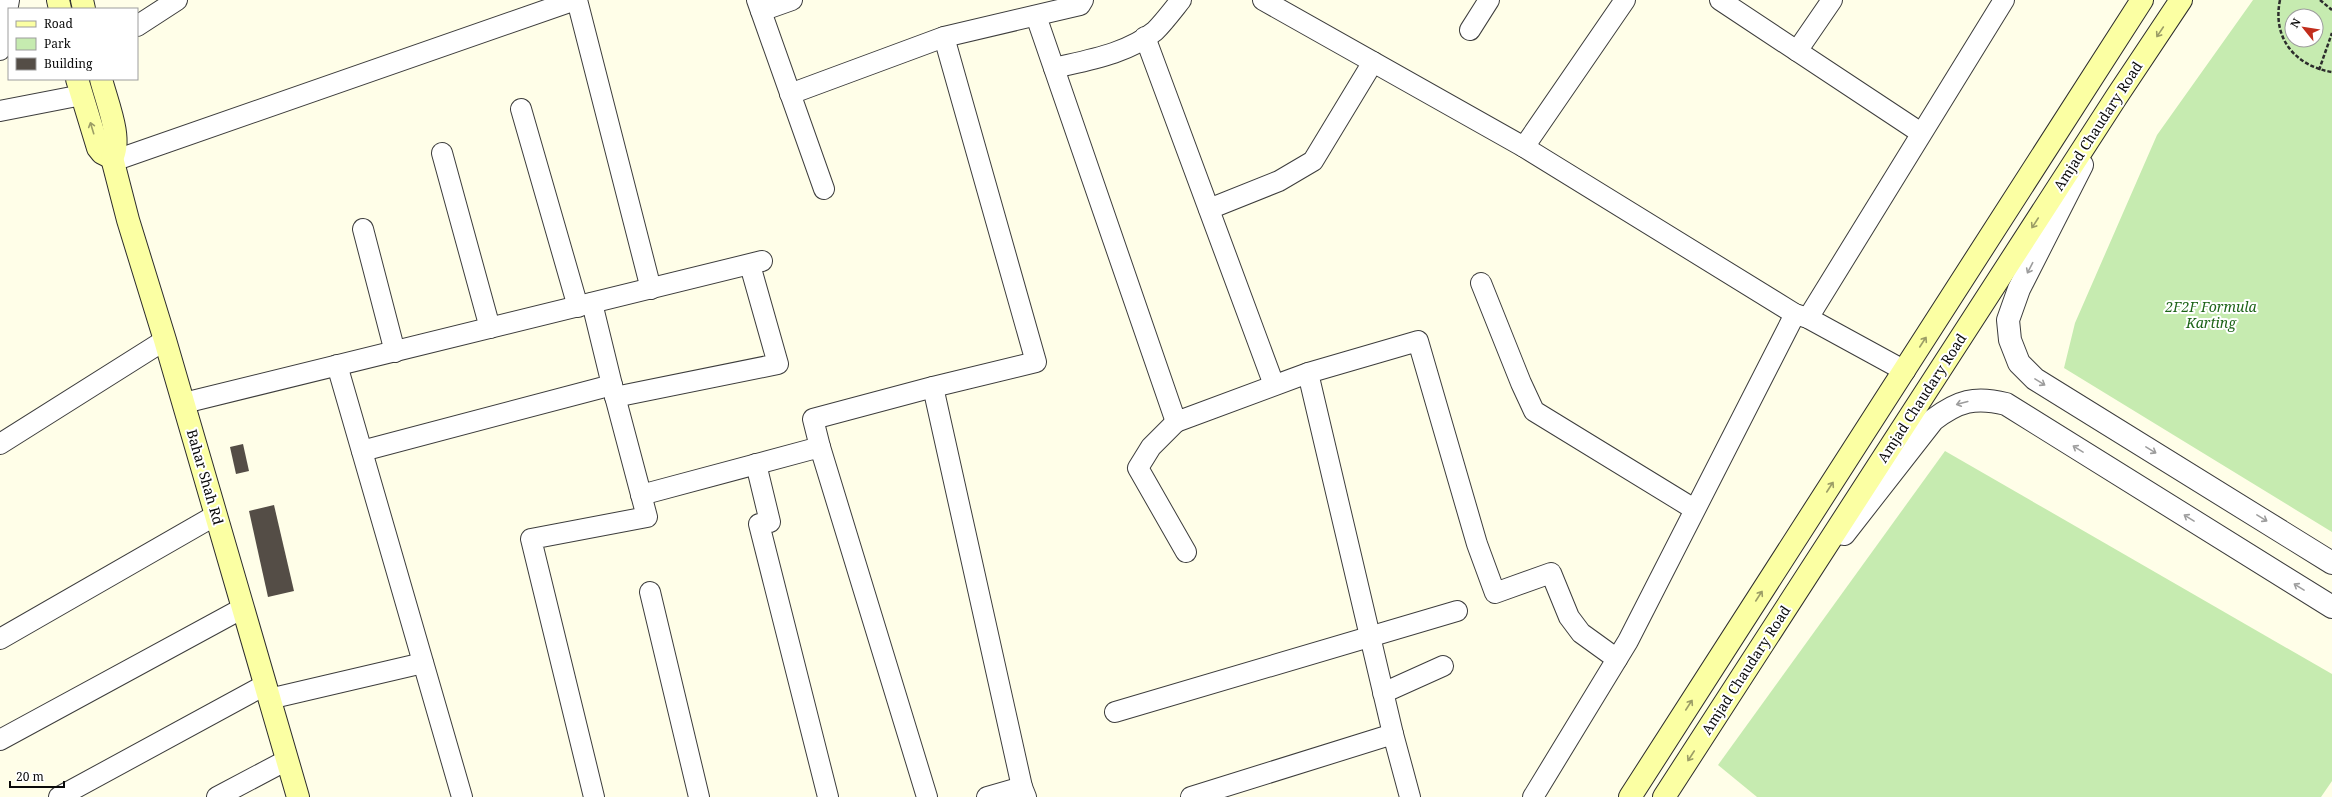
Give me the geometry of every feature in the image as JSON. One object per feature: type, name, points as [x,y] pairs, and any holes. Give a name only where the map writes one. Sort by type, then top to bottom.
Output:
[{"type":"main road","name":"Amjad Chaudary Road","points":[[1630,797],[2142,0]]},
{"type":"main road","name":"Amjad Chaudary Road","points":[[1664,797],[2117,96],[2181,0]]},
{"type":"main road","points":[[80,87],[98,148],[102,153],[113,159],[116,151],[116,138],[101,80]]},
{"type":"main road","name":"Bahar Shah Rd","points":[[113,159],[128,220],[184,403],[298,797]]},
{"type":"street","points":[[0,50],[9,0]]},
{"type":"street","points":[[138,25],[177,0]]},
{"type":"street","points":[[113,159],[576,0],[651,289]]},
{"type":"street","points":[[792,0],[759,5],[824,189]]},
{"type":"street","points":[[790,94],[944,37],[1080,5],[1083,0]]},
{"type":"street","points":[[1054,68],[1101,57],[1137,43],[1155,30],[1181,0]]},
{"type":"street","points":[[1263,0],[1524,147],[1802,316],[1905,371]]},
{"type":"street","points":[[1470,30],[1489,0]]},
{"type":"street","points":[[1524,147],[1625,0]]},
{"type":"street","points":[[1720,0],[1921,133]]},
{"type":"street","points":[[1797,51],[1832,0]]},
{"type":"street","points":[[1533,797],[1617,659],[1694,509],[1802,316],[1921,133],[2004,0]]},
{"type":"street","points":[[1036,16],[1176,422]]},
{"type":"street","points":[[927,797],[812,419],[1036,362],[944,37]]},
{"type":"street","points":[[1146,37],[1274,385]]},
{"type":"street","points":[[1209,209],[1279,181],[1313,161],[1373,62]]},
{"type":"street","points":[[0,111],[80,87]]},
{"type":"street","points":[[2117,96],[2019,289],[2008,320],[2010,340],[2019,363],[2035,379],[2332,563]]},
{"type":"street","points":[[521,109],[614,391],[647,517],[531,539],[594,797]]},
{"type":"street","points":[[442,153],[490,328]]},
{"type":"street","points":[[363,229],[395,352]]},
{"type":"street","points":[[184,403],[756,263],[778,364],[614,391],[362,451]]},
{"type":"street","points":[[1482,283],[1521,383],[1534,411],[1694,509]]},
{"type":"street","points":[[0,444],[165,340]]},
{"type":"street","points":[[1186,552],[1138,468],[1151,447],[1176,422],[1308,373],[1418,341],[1477,544],[1495,593],[1552,573],[1569,617],[1581,633],[1617,659]]},
{"type":"street","points":[[337,366],[462,797]]},
{"type":"street","points":[[1308,373],[1383,693],[1410,797]]},
{"type":"street","points":[[933,387],[1024,792],[987,797]]},
{"type":"street","points":[[1780,617],[1933,420],[1952,406],[1972,400],[1991,400],[2006,404],[2332,607]]},
{"type":"street","points":[[641,495],[820,447]]},
{"type":"street","points":[[756,464],[770,522],[759,524],[828,797]]},
{"type":"street","points":[[0,639],[216,515]]},
{"type":"street","points":[[650,592],[699,797]]},
{"type":"street","points":[[0,740],[243,608]]},
{"type":"street","points":[[1114,712],[1370,638],[1457,611]]},
{"type":"street","points":[[59,797],[267,692],[423,663]]},
{"type":"street","points":[[1383,693],[1442,666]]},
{"type":"street","points":[[1191,797],[1393,734]]},
{"type":"street","points":[[217,797],[287,760]]},
{"type":"path","points":[[2280,0],[2278,22],[2285,44],[2301,61],[2319,70],[2332,72]]},
{"type":"path","points":[[2320,0],[2332,10]]},
{"type":"path","points":[[2319,70],[2332,33]]},
{"type":"green space","name":"2F2F Formula Karting","points":[[2253,0],[2332,0],[2332,532],[2064,368],[2075,323],[2157,135]]},
{"type":"green space","points":[[1945,451],[2332,674],[2332,781],[2321,797],[1757,797],[1718,765]]},
{"type":"building","points":[[243,444],[249,471],[236,474],[230,447]]},
{"type":"building","points":[[274,505],[294,591],[268,597],[249,511]]}]
